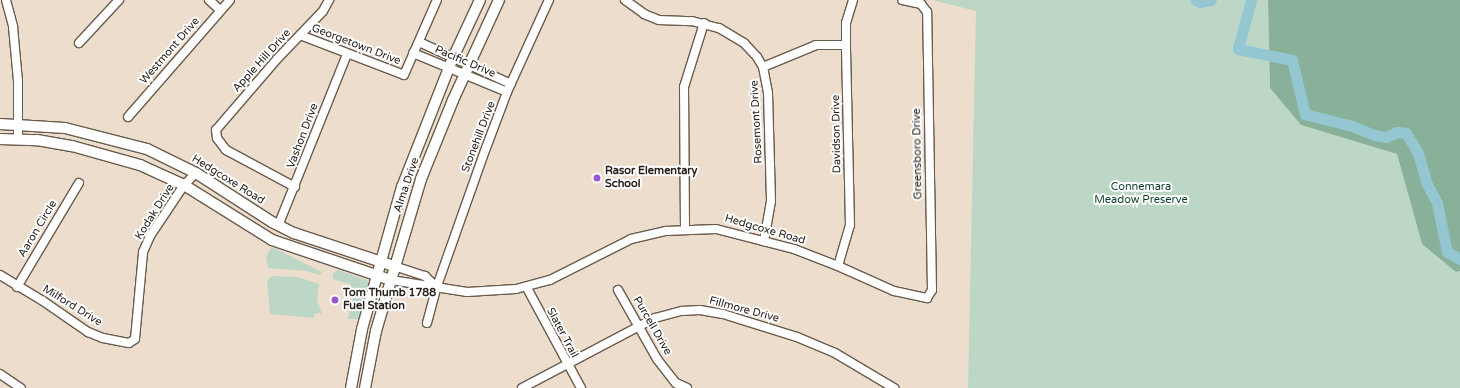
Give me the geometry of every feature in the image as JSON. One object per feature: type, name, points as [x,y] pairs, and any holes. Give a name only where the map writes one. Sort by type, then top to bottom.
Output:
[{"type":"main road","name":"Alma Drive","points":[[351,388],[362,329],[402,187],[451,62],[480,0]]},
{"type":"main road","name":"Alma Drive","points":[[365,388],[376,331],[394,266],[429,158],[466,69],[500,0]]},
{"type":"main road","name":"Hedgcoxe Road","points":[[0,124],[65,128],[127,142],[147,149],[196,173],[278,226],[313,241],[394,266]]},
{"type":"main road","name":"Hedgcoxe Road","points":[[0,140],[18,139],[72,146],[116,156],[184,185],[272,240],[391,280]]},
{"type":"main road","points":[[416,152],[429,158]]},
{"type":"main road","points":[[272,240],[278,226]]},
{"type":"street","points":[[6,0],[13,27],[18,139]]},
{"type":"street","points":[[79,42],[118,0]]},
{"type":"street","points":[[210,0],[220,10]]},
{"type":"street","name":"Westmont Drive","points":[[128,117],[230,0]]},
{"type":"street","name":"Apple Hill Drive","points":[[295,187],[226,150],[217,138],[216,130],[300,35],[323,12],[329,0]]},
{"type":"street","points":[[413,53],[437,0]]},
{"type":"street","name":"Stonehill Drive","points":[[427,322],[435,285],[507,92],[549,0]]},
{"type":"street","name":"Rosemont Drive","points":[[625,0],[644,14],[659,20],[704,23],[744,43],[763,67],[768,93],[771,201],[764,241]]},
{"type":"street","name":"Davidson Drive","points":[[838,266],[850,225],[846,24],[853,0]]},
{"type":"street","name":"Greensboro Drive","points":[[902,0],[925,7],[932,290],[927,298]]},
{"type":"street","points":[[686,229],[684,87],[704,23]]},
{"type":"street","name":"Georgetown Drive","points":[[300,35],[404,75],[413,53]]},
{"type":"street","name":"Pacific Drive","points":[[419,42],[451,62],[507,92]]},
{"type":"street","points":[[763,67],[816,46],[846,45]]},
{"type":"street","name":"Pacific Drive","points":[[413,53],[451,62]]},
{"type":"street","name":"Vashon Drive","points":[[278,226],[295,187],[347,54]]},
{"type":"street","name":"Pacific Drive","points":[[466,69],[511,84]]},
{"type":"street","name":"Kodak Drive","points":[[135,339],[143,252],[150,236],[184,185],[196,173]]},
{"type":"street","name":"Aaron Circle","points":[[17,287],[79,183]]},
{"type":"street","name":"Hedgcoxe Road","points":[[391,280],[424,287],[435,285],[468,292],[494,292],[527,288],[550,280],[631,239],[649,234],[686,229],[716,229],[764,241],[838,266],[894,291],[927,298]]},
{"type":"street","name":"Hedgcoxe Road","points":[[394,266],[425,276],[435,285]]},
{"type":"street","name":"Milford Drive","points":[[0,275],[17,287],[43,301],[88,332],[103,338],[129,343],[135,339]]},
{"type":"street","name":"Slater Trail","points":[[527,288],[580,388]]},
{"type":"street","name":"Purcell Drive","points":[[618,290],[658,359],[676,383],[687,388]]},
{"type":"street","name":"Fillmore Drive","points":[[522,388],[638,326],[655,318],[682,311],[723,314],[797,337],[835,354],[894,388]]},
{"type":"street","points":[[0,374],[21,388]]},
{"type":"green space","name":"Connemara Meadow Preserve","points":[[932,0],[1268,0],[1270,88],[1301,125],[1397,154],[1422,244],[1456,272],[1460,271],[1460,388],[968,388],[976,11]]},
{"type":"green space","points":[[1268,0],[1460,0],[1460,271],[1456,272],[1422,244],[1397,154],[1301,125],[1270,88]]},
{"type":"green space","points":[[271,248],[274,248],[322,272],[319,275],[307,271],[268,268],[266,257]]},
{"type":"green space","points":[[338,270],[367,280],[369,285],[359,319],[348,319],[354,294],[350,284],[333,279],[333,273]]},
{"type":"green space","points":[[272,276],[297,277],[319,284],[317,300],[323,316],[320,313],[314,314],[314,318],[270,314],[267,281]]},
{"type":"waterway","points":[[1196,0],[1200,2],[1211,0]]},
{"type":"waterway","points":[[1251,0],[1238,49],[1292,60],[1305,114],[1352,126],[1374,135],[1386,137],[1397,132],[1406,133],[1418,153],[1427,184],[1437,203],[1447,252],[1460,259]]},
{"type":"place","name":"Rasor Elementary School","points":[[597,178]]},
{"type":"place","name":"Tom Thumb 1788 Fuel Station","points":[[335,300]]}]
